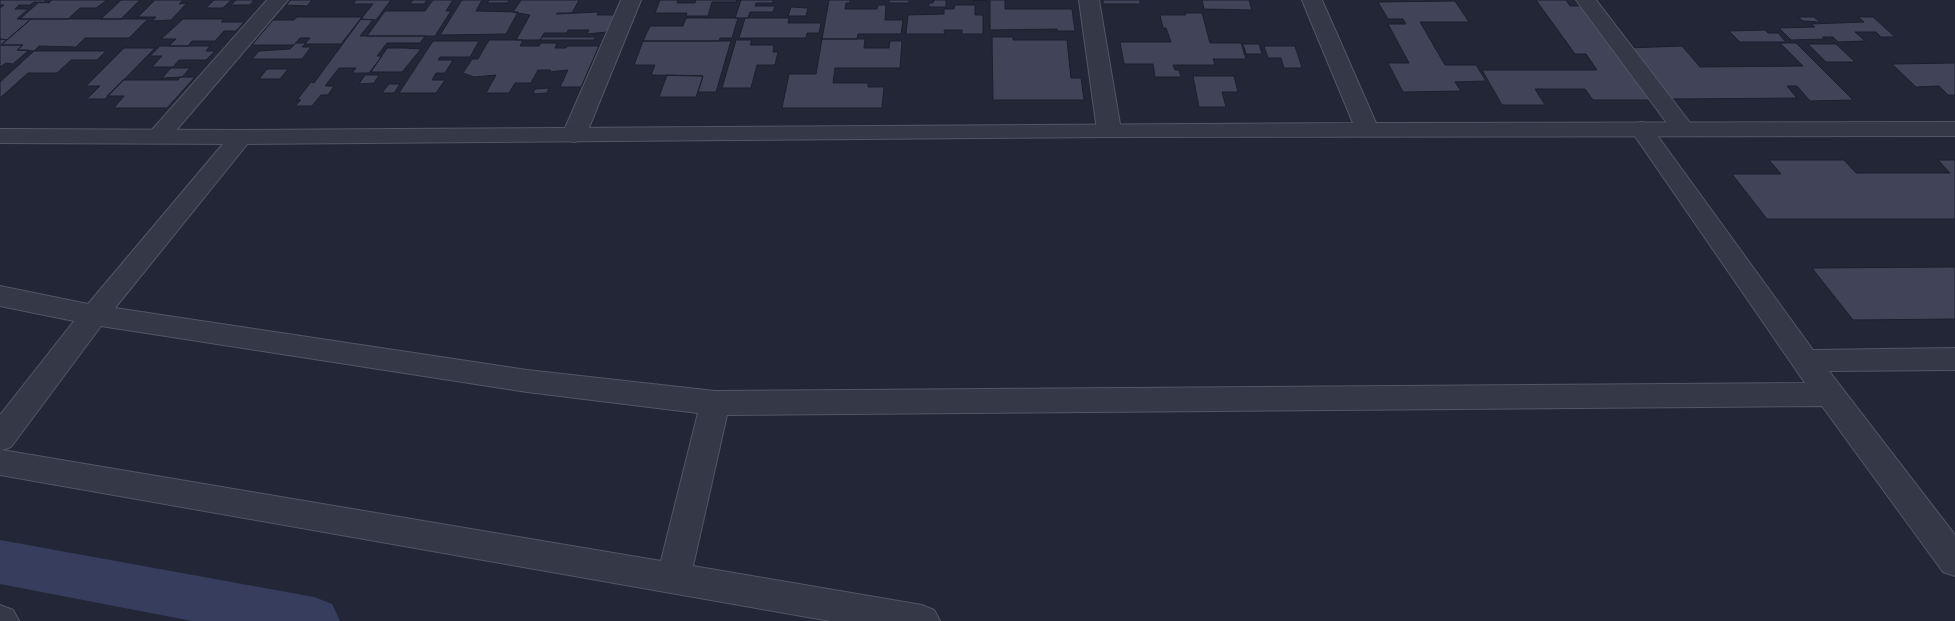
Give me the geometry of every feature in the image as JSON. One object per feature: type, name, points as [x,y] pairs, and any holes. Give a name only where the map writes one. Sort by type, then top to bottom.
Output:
[{"type":"street","points":[[159,136],[278,0]]},
{"type":"street","points":[[574,135],[631,0]]},
{"type":"street","points":[[1089,0],[1109,130]]},
{"type":"street","points":[[1312,0],[1367,129]]},
{"type":"street","points":[[1586,0],[1683,129]]},
{"type":"street","points":[[0,136],[240,137],[1367,129],[1955,129]]},
{"type":"street","points":[[1641,129],[1805,361],[1955,561]]},
{"type":"street","points":[[0,438],[94,315],[240,137]]},
{"type":"street","points":[[0,296],[94,315],[527,381],[715,403],[1830,394]]},
{"type":"street","points":[[1805,361],[1955,359]]},
{"type":"street","points":[[673,579],[715,403]]},
{"type":"street","points":[[0,462],[922,621]]},
{"type":"building","points":[[0,0],[46,0],[43,3],[34,2],[30,5],[19,5],[15,9],[28,9],[17,19],[31,19],[7,40],[0,39],[0,8],[4,5],[0,5]]},
{"type":"building","points":[[52,0],[107,0],[96,8],[80,8],[68,19],[20,19],[39,2],[49,3]]},
{"type":"building","points":[[121,0],[140,0],[121,19],[101,19]]},
{"type":"building","points":[[155,0],[183,0],[179,4],[187,3],[171,20],[152,21],[156,17],[138,17]]},
{"type":"building","points":[[214,0],[231,0],[223,8],[206,8]]},
{"type":"building","points":[[236,0],[254,0],[250,5],[231,5]]},
{"type":"building","points":[[291,0],[312,0],[307,6],[286,5]]},
{"type":"building","points":[[356,0],[391,0],[376,20],[361,19],[373,4],[353,4]]},
{"type":"building","points":[[413,0],[427,0],[424,4],[410,4]]},
{"type":"building","points":[[433,0],[453,0],[446,11],[451,11],[435,36],[367,36],[385,11],[425,11]]},
{"type":"building","points":[[462,0],[482,0],[476,11],[518,12],[506,34],[440,35]]},
{"type":"building","points":[[489,0],[509,0],[508,3],[487,3]]},
{"type":"building","points":[[521,0],[579,0],[572,13],[556,14],[599,12],[597,15],[614,15],[607,32],[587,34],[589,30],[568,30],[567,33],[544,33],[540,40],[516,40],[530,15],[513,12]]},
{"type":"building","points":[[660,0],[678,0],[677,3],[695,3],[696,0],[737,0],[736,2],[712,2],[708,16],[686,16],[687,13],[655,13]]},
{"type":"building","points":[[741,0],[773,0],[773,3],[756,3],[755,6],[775,6],[773,12],[750,12],[748,18],[735,18]]},
{"type":"building","points":[[829,0],[850,0],[850,3],[846,3],[845,9],[877,9],[878,5],[886,5],[885,20],[903,20],[901,34],[858,34],[857,39],[822,39]]},
{"type":"building","points":[[889,0],[909,0],[909,3],[889,3]]},
{"type":"building","points":[[934,0],[946,0],[946,7],[929,7],[929,3],[933,3]]},
{"type":"building","points":[[974,0],[1005,0],[1005,9],[1072,9],[1075,31],[1057,31],[1057,29],[990,30],[990,1]]},
{"type":"building","points":[[1103,0],[1140,0],[1140,4],[1103,4]]},
{"type":"building","points":[[1202,0],[1249,0],[1252,10],[1204,9]]},
{"type":"building","points":[[1536,0],[1566,0],[1570,6],[1581,6],[1653,100],[1593,100],[1585,89],[1535,89],[1545,105],[1502,105],[1482,70],[1597,70],[1586,54],[1575,54]]},
{"type":"building","points":[[1455,1],[1469,22],[1420,22],[1445,65],[1476,65],[1486,81],[1455,82],[1461,91],[1403,92],[1388,63],[1409,63],[1388,24],[1406,24],[1403,19],[1388,19],[1378,2]]},
{"type":"building","points":[[955,5],[975,5],[975,15],[983,15],[983,34],[962,34],[962,30],[944,30],[945,34],[906,34],[908,15],[944,14],[944,9],[954,9]]},
{"type":"building","points":[[791,7],[808,8],[806,16],[788,16]]},
{"type":"building","points":[[1185,13],[1202,13],[1210,43],[1241,43],[1246,59],[1213,59],[1215,65],[1173,65],[1175,70],[1179,70],[1181,77],[1155,77],[1153,64],[1124,64],[1120,42],[1171,42],[1166,28],[1163,28],[1160,15],[1186,15]]},
{"type":"building","points":[[297,17],[362,17],[341,44],[305,44],[310,38],[300,38],[294,45],[252,45],[273,20],[294,20]]},
{"type":"building","points":[[1798,17],[1814,17],[1820,22],[1803,21]]},
{"type":"building","points":[[1858,17],[1873,17],[1895,37],[1881,37],[1876,32],[1855,32],[1865,41],[1838,42],[1833,37],[1791,40],[1779,28],[1815,27],[1811,24],[1864,22]]},
{"type":"building","points":[[686,18],[738,18],[732,38],[720,38],[719,41],[643,41],[650,26],[683,26]]},
{"type":"building","points":[[745,18],[789,18],[788,23],[821,23],[819,33],[807,33],[806,38],[739,38]]},
{"type":"building","points":[[31,19],[148,19],[129,38],[85,38],[76,47],[39,46],[34,51],[17,50],[23,45],[1,45]]},
{"type":"building","points":[[183,19],[224,19],[221,22],[244,22],[236,31],[224,31],[215,41],[192,41],[188,46],[169,46],[176,39],[161,39]]},
{"type":"building","points":[[361,19],[373,20],[360,36],[425,36],[420,43],[387,43],[377,56],[382,56],[369,73],[352,73],[356,68],[339,68],[325,86],[334,86],[328,95],[321,95],[312,106],[295,106],[301,100],[297,100],[311,82],[314,83]]},
{"type":"building","points":[[1765,30],[1768,33],[1778,33],[1786,42],[1740,42],[1729,31]]},
{"type":"building","points":[[542,37],[596,37],[594,40],[540,40]]},
{"type":"building","points":[[992,37],[1013,37],[1013,40],[1067,40],[1071,78],[1081,78],[1084,100],[993,100]]},
{"type":"building","points":[[0,39],[7,40],[1,45],[23,45],[17,50],[29,50],[13,64],[6,63],[0,67]]},
{"type":"building","points":[[822,39],[865,39],[864,48],[889,48],[890,41],[902,41],[900,68],[835,68],[833,83],[868,83],[868,87],[884,87],[882,108],[782,108],[789,74],[816,74]]},
{"type":"building","points":[[489,40],[523,40],[520,46],[539,46],[541,43],[557,43],[555,48],[599,46],[581,87],[560,87],[568,70],[549,72],[551,70],[538,70],[531,83],[515,83],[509,93],[486,93],[496,75],[474,77],[463,73],[472,59],[478,59]]},
{"type":"building","points":[[736,40],[752,40],[750,45],[774,45],[773,52],[778,52],[775,65],[757,65],[751,88],[722,88]]},
{"type":"building","points":[[433,41],[479,41],[470,57],[440,57],[438,60],[453,60],[445,73],[436,73],[432,80],[445,80],[436,93],[399,93]]},
{"type":"building","points":[[643,41],[731,41],[716,92],[698,92],[703,76],[651,75],[655,65],[634,65]]},
{"type":"building","points":[[296,43],[306,43],[302,47],[311,47],[302,59],[252,59],[259,51],[290,49]]},
{"type":"building","points":[[1780,43],[1796,43],[1853,100],[1810,101],[1797,86],[1787,86],[1797,98],[1669,99],[1627,48],[1682,46],[1700,67],[1803,66]]},
{"type":"building","points":[[1243,44],[1259,44],[1262,54],[1246,54]]},
{"type":"building","points":[[1808,44],[1836,44],[1855,62],[1826,62]]},
{"type":"building","points":[[160,46],[210,46],[206,51],[215,51],[206,60],[179,60],[173,67],[152,67],[162,56],[150,56]]},
{"type":"building","points":[[1264,46],[1295,46],[1302,68],[1284,68],[1281,58],[1268,58]]},
{"type":"building","points":[[124,48],[155,48],[105,99],[87,99],[100,86],[86,86]]},
{"type":"building","points":[[387,48],[421,49],[402,72],[371,72]]},
{"type":"building","points":[[34,51],[106,51],[97,60],[71,60],[57,73],[28,73],[0,98],[0,82]]},
{"type":"building","points":[[1955,63],[1955,95],[1948,95],[1939,86],[1916,87],[1892,64]]},
{"type":"building","points":[[171,68],[190,68],[182,77],[162,78]]},
{"type":"building","points":[[267,69],[288,69],[280,79],[259,79]]},
{"type":"building","points":[[365,75],[379,75],[374,83],[359,84]]},
{"type":"building","points":[[667,75],[703,76],[696,97],[659,97]]},
{"type":"building","points":[[1193,76],[1234,76],[1238,92],[1222,92],[1226,107],[1199,107]]},
{"type":"building","points":[[180,77],[195,77],[167,108],[114,108],[124,96],[107,96],[123,80],[178,80]]},
{"type":"building","points":[[389,84],[400,84],[394,93],[382,93]]},
{"type":"building","points":[[549,88],[547,93],[533,94],[535,89]]},
{"type":"building","points":[[1769,160],[1844,160],[1856,173],[1950,173],[1938,160],[1955,160],[1955,219],[1767,219],[1732,174],[1781,174]]},
{"type":"building","points":[[1955,267],[1955,319],[1853,320],[1812,268]]},
{"type":"waterway","points":[[0,562],[314,621]]}]
